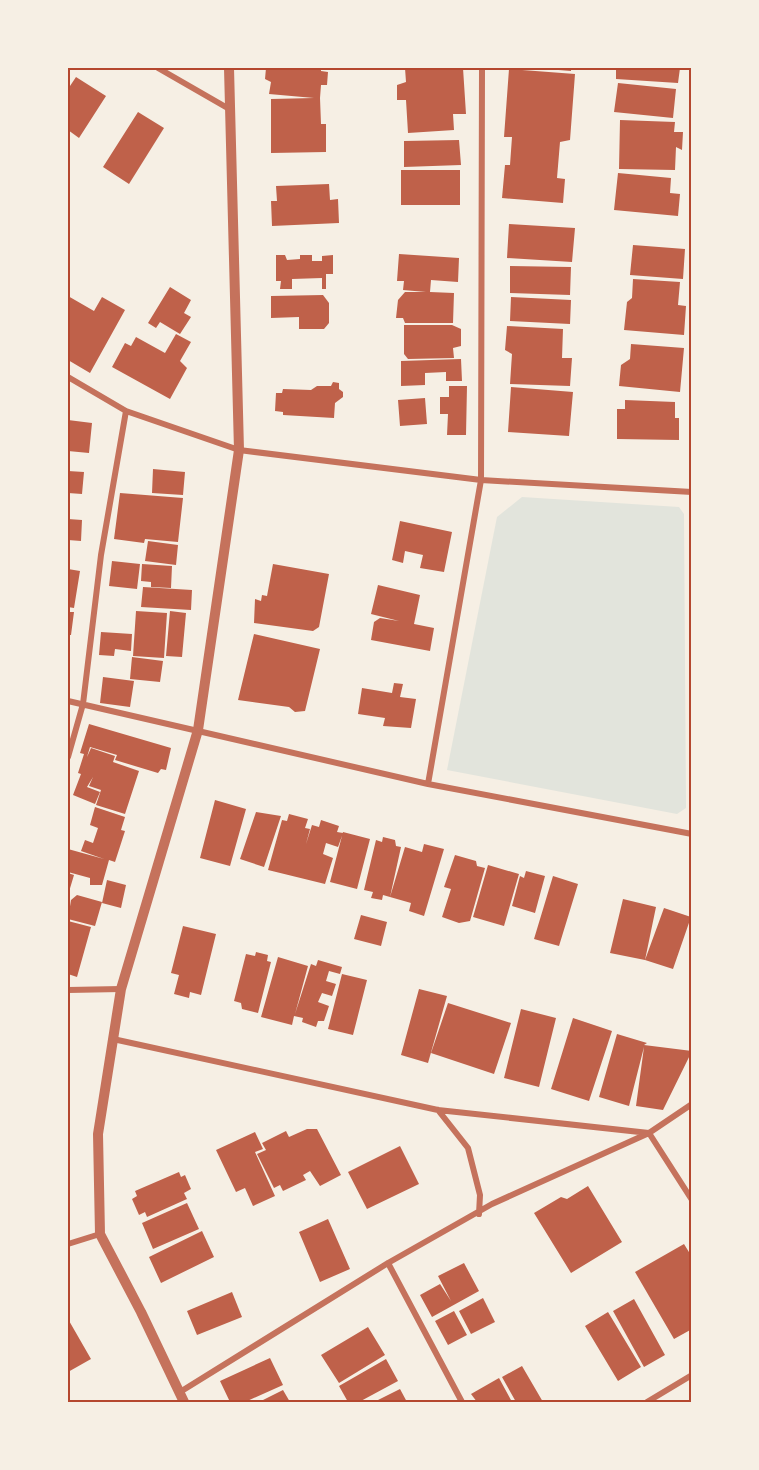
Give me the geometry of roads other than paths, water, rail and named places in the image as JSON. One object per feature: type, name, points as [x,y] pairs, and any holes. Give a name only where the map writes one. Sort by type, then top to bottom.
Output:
[{"type":"street","points":[[158,68],[231,110]]},
{"type":"street","points":[[229,68],[239,450],[198,730],[121,989],[98,1134],[100,1234],[182,1397],[388,1263],[479,1214],[492,1204],[649,1133],[692,1104]]},
{"type":"street","points":[[428,784],[481,480],[482,68]]},
{"type":"street","points":[[68,376],[126,411],[239,450],[481,480],[692,492]]},
{"type":"street","points":[[68,757],[83,704],[101,555],[126,411]]},
{"type":"street","points":[[68,701],[428,784],[692,834]]},
{"type":"street","points":[[68,990],[121,989]]},
{"type":"street","points":[[113,1040],[438,1110],[649,1133]]},
{"type":"street","points":[[438,1110],[468,1148],[480,1195],[479,1214]]},
{"type":"street","points":[[649,1133],[692,1200]]},
{"type":"street","points":[[68,1244],[100,1234]]},
{"type":"street","points":[[388,1263],[462,1402]]},
{"type":"street","points":[[647,1402],[692,1375]]}]
